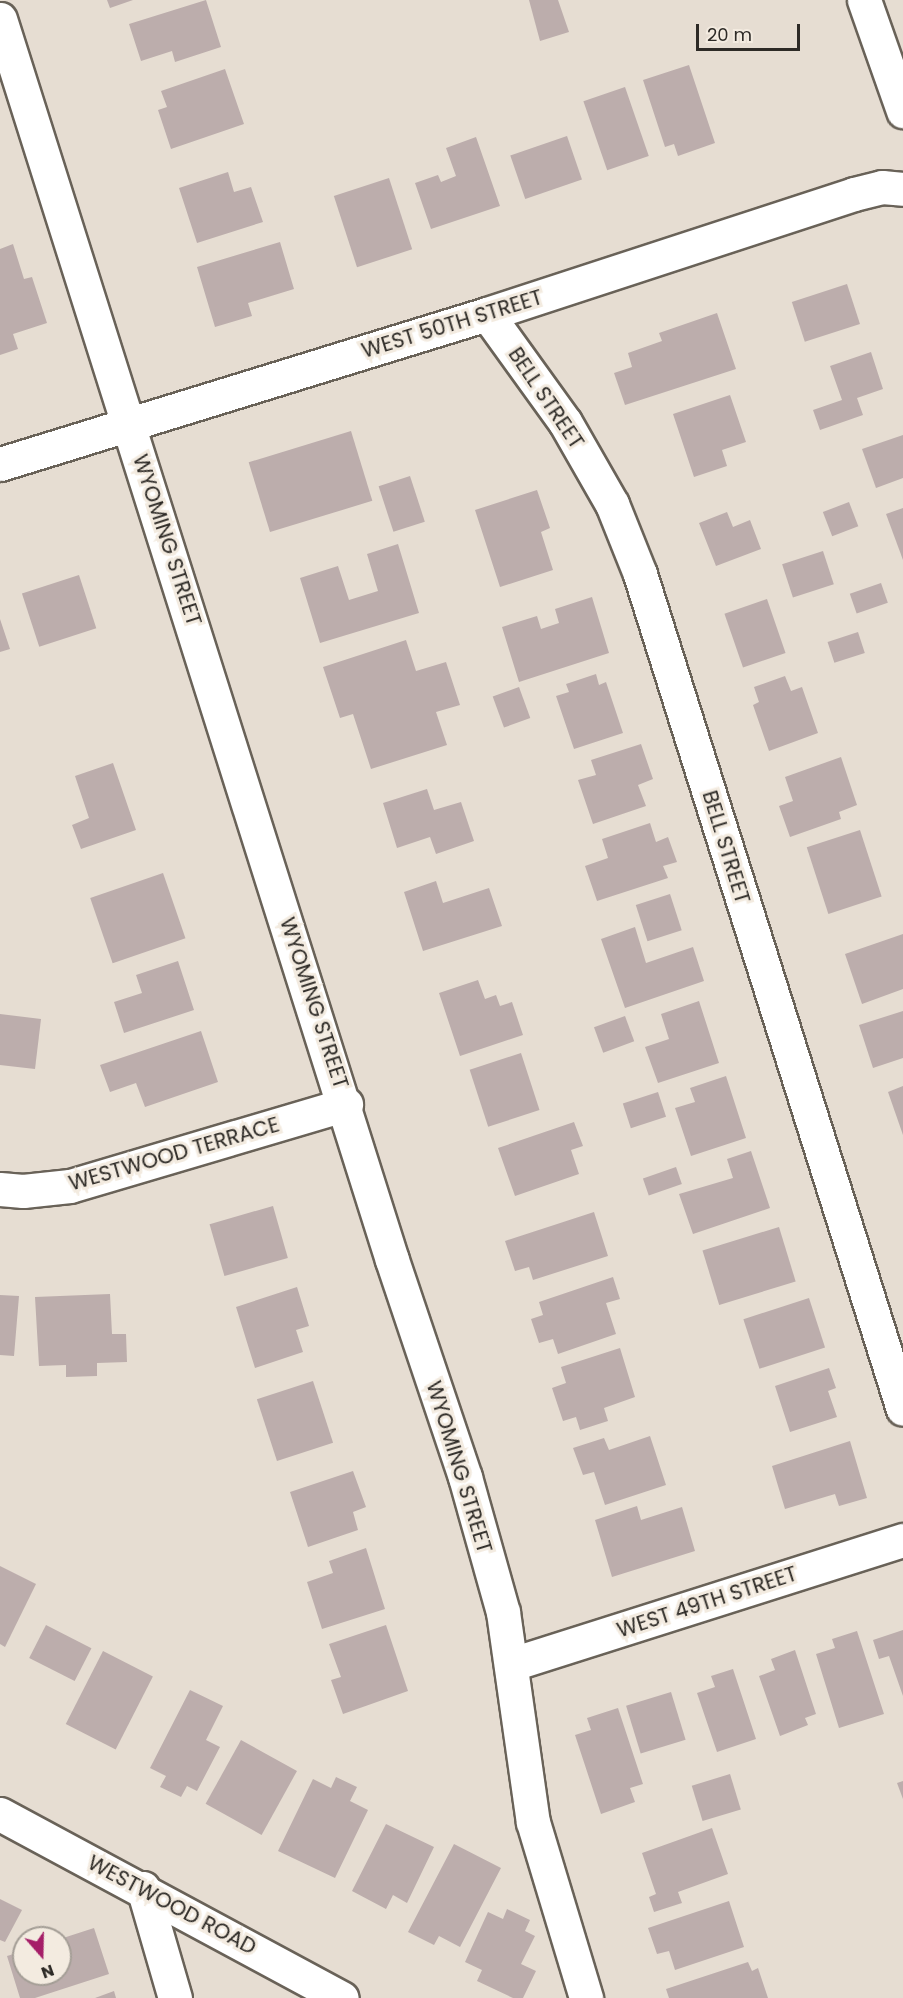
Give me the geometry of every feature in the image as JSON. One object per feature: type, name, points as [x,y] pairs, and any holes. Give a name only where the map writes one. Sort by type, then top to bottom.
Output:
[{"type":"street","points":[[864,0],[903,111]]},
{"type":"street","name":"WYOMING STREET","points":[[0,19],[346,1104],[392,1260],[465,1477],[503,1612],[533,1822],[586,1998]]},
{"type":"street","name":"WEST 50TH STREET","points":[[0,464],[487,314],[854,194],[882,187],[903,189]]},
{"type":"street","name":"BELL STREET","points":[[487,314],[565,422],[612,504],[640,574],[903,1409]]},
{"type":"street","name":"WESTWOOD TERRACE","points":[[0,1189],[23,1191],[70,1186],[346,1104]]},
{"type":"street","name":"WEST 49TH STREET","points":[[512,1664],[903,1540]]},
{"type":"street","name":"WESTWOOD ROAD","points":[[0,1814],[143,1888],[342,1998]]},
{"type":"street","points":[[143,1888],[175,1998]]},
{"type":"building","points":[[107,0],[133,0],[110,8]]},
{"type":"building","points":[[206,0],[221,47],[175,62],[172,51],[141,61],[129,24]]},
{"type":"building","points":[[529,0],[558,0],[569,32],[540,41]]},
{"type":"building","points":[[689,65],[715,143],[678,156],[674,144],[665,147],[643,80]]},
{"type":"building","points":[[225,69],[244,124],[171,149],[158,110],[167,107],[161,91]]},
{"type":"building","points":[[625,87],[649,156],[607,170],[583,101]]},
{"type":"building","points":[[567,136],[582,179],[525,199],[510,156]]},
{"type":"building","points":[[476,137],[500,206],[431,229],[415,183],[438,175],[441,182],[456,176],[446,148]]},
{"type":"building","points":[[228,172],[234,192],[251,187],[263,222],[197,243],[179,188]]},
{"type":"building","points":[[389,178],[412,249],[357,267],[334,196]]},
{"type":"building","points":[[280,242],[294,289],[248,303],[252,316],[215,327],[197,267]]},
{"type":"building","points":[[13,244],[24,279],[32,277],[47,323],[13,334],[18,349],[0,355],[0,249]]},
{"type":"building","points":[[847,284],[860,324],[805,342],[792,302]]},
{"type":"building","points":[[717,313],[736,369],[625,405],[614,373],[632,367],[628,353],[662,341],[659,333]]},
{"type":"building","points":[[871,352],[883,389],[857,398],[863,415],[820,430],[813,410],[842,400],[830,366]]},
{"type":"building","points":[[730,395],[746,442],[722,450],[727,466],[694,477],[673,414]]},
{"type":"building","points":[[351,431],[372,501],[270,532],[249,462]]},
{"type":"building","points":[[903,435],[903,478],[876,488],[862,449]]},
{"type":"building","points":[[410,476],[425,522],[393,532],[379,486]]},
{"type":"building","points":[[537,490],[550,528],[541,532],[553,570],[500,587],[475,510]]},
{"type":"building","points":[[849,502],[858,526],[832,536],[823,512]]},
{"type":"building","points":[[903,508],[903,560],[886,514]]},
{"type":"building","points":[[727,512],[733,527],[750,520],[761,549],[716,566],[699,523]]},
{"type":"building","points":[[398,544],[419,613],[320,643],[300,578],[338,566],[349,600],[378,591],[367,554]]},
{"type":"building","points":[[823,551],[834,584],[793,598],[782,564]]},
{"type":"building","points":[[79,575],[96,628],[39,647],[22,594]]},
{"type":"building","points":[[881,583],[888,603],[857,614],[850,594]]},
{"type":"building","points":[[592,597],[609,653],[519,682],[502,627],[537,616],[541,629],[559,623],[555,609]]},
{"type":"building","points":[[767,599],[786,653],[743,668],[724,614]]},
{"type":"building","points":[[0,619],[10,649],[0,652]]},
{"type":"building","points":[[858,632],[865,653],[834,663],[828,642]]},
{"type":"building","points":[[406,640],[416,671],[446,662],[460,705],[436,712],[447,745],[371,769],[353,714],[340,718],[323,667]]},
{"type":"building","points":[[596,674],[599,685],[606,682],[623,733],[574,749],[556,696],[569,692],[566,684]]},
{"type":"building","points":[[785,676],[791,691],[802,687],[818,733],[769,751],[753,705],[759,702],[754,687]]},
{"type":"building","points":[[519,687],[530,718],[504,728],[493,697]]},
{"type":"building","points":[[641,744],[653,779],[638,785],[646,806],[593,824],[578,780],[596,775],[591,760]]},
{"type":"building","points":[[841,757],[857,805],[839,812],[841,819],[790,837],[779,806],[793,801],[785,777]]},
{"type":"building","points":[[113,763],[136,830],[81,849],[72,825],[89,818],[75,776]]},
{"type":"building","points":[[427,789],[434,810],[461,802],[474,841],[436,854],[430,837],[397,848],[383,803]]},
{"type":"building","points":[[650,823],[656,842],[668,837],[677,862],[663,866],[668,878],[597,901],[585,866],[608,858],[602,839]]},
{"type":"building","points":[[860,830],[882,897],[828,914],[807,847]]},
{"type":"building","points":[[163,873],[185,938],[113,963],[90,898]]},
{"type":"building","points":[[436,881],[443,903],[489,888],[502,926],[423,951],[404,892]]},
{"type":"building","points":[[670,894],[682,930],[648,941],[636,905]]},
{"type":"building","points":[[635,927],[646,963],[693,947],[704,981],[625,1008],[601,939]]},
{"type":"building","points":[[903,934],[903,989],[862,1004],[845,954]]},
{"type":"building","points":[[178,961],[194,1010],[124,1033],[114,1002],[142,993],[136,975]]},
{"type":"building","points":[[478,980],[485,999],[496,995],[500,1006],[512,1002],[523,1035],[460,1056],[439,993]]},
{"type":"building","points":[[699,1001],[719,1063],[658,1083],[645,1047],[669,1039],[661,1014]]},
{"type":"building","points":[[903,1011],[903,1058],[873,1068],[859,1025]]},
{"type":"building","points":[[0,1014],[41,1019],[35,1069],[0,1065]]},
{"type":"building","points":[[625,1016],[634,1041],[603,1053],[594,1027]]},
{"type":"building","points":[[201,1031],[218,1082],[145,1107],[136,1083],[110,1092],[100,1065]]},
{"type":"building","points":[[521,1053],[540,1110],[488,1127],[470,1070]]},
{"type":"building","points":[[726,1076],[746,1138],[691,1156],[675,1108],[695,1102],[690,1088]]},
{"type":"building","points":[[903,1086],[903,1135],[888,1092]]},
{"type":"building","points":[[658,1092],[666,1117],[631,1128],[623,1103]]},
{"type":"building","points":[[574,1122],[583,1146],[571,1150],[579,1174],[515,1196],[498,1148]]},
{"type":"building","points":[[751,1151],[770,1208],[693,1234],[679,1194],[733,1178],[727,1159]]},
{"type":"building","points":[[676,1167],[682,1184],[649,1195],[643,1178]]},
{"type":"building","points":[[273,1206],[288,1258],[224,1276],[210,1224]]},
{"type":"building","points":[[594,1212],[608,1256],[533,1280],[529,1267],[515,1271],[505,1241]]},
{"type":"building","points":[[779,1227],[796,1282],[719,1305],[702,1250]]},
{"type":"building","points":[[613,1277],[620,1299],[606,1303],[616,1334],[558,1354],[553,1339],[539,1343],[531,1319],[543,1315],[539,1302]]},
{"type":"building","points":[[297,1287],[309,1326],[296,1330],[303,1352],[255,1368],[236,1307]]},
{"type":"building","points":[[110,1294],[112,1334],[126,1334],[127,1362],[97,1363],[97,1376],[66,1377],[66,1365],[39,1366],[35,1297]]},
{"type":"building","points":[[0,1295],[19,1296],[14,1356],[0,1355]]},
{"type":"building","points":[[809,1298],[825,1347],[759,1369],[743,1319]]},
{"type":"building","points":[[620,1348],[635,1397],[604,1408],[608,1421],[580,1430],[576,1417],[563,1421],[552,1388],[566,1383],[561,1367]]},
{"type":"building","points":[[829,1368],[836,1388],[828,1391],[837,1417],[790,1432],[775,1386]]},
{"type":"building","points":[[313,1381],[333,1443],[277,1461],[257,1399]]},
{"type":"building","points":[[650,1436],[666,1485],[605,1505],[594,1472],[583,1475],[573,1448],[604,1438],[609,1450]]},
{"type":"building","points":[[850,1441],[867,1498],[839,1506],[835,1494],[785,1509],[772,1466]]},
{"type":"building","points":[[353,1471],[366,1507],[353,1512],[358,1530],[308,1547],[290,1492]]},
{"type":"building","points":[[637,1506],[641,1520],[682,1507],[695,1551],[612,1577],[595,1520]]},
{"type":"building","points":[[366,1548],[385,1609],[322,1629],[307,1582],[333,1573],[329,1561]]},
{"type":"building","points":[[0,1566],[36,1584],[5,1647],[0,1644]]},
{"type":"building","points":[[46,1625],[91,1648],[75,1681],[29,1658]]},
{"type":"building","points":[[386,1625],[408,1691],[343,1714],[331,1680],[341,1677],[329,1644]]},
{"type":"building","points":[[903,1630],[903,1696],[889,1656],[879,1659],[873,1640]]},
{"type":"building","points":[[857,1631],[884,1714],[839,1728],[816,1654],[835,1648],[832,1639]]},
{"type":"building","points":[[795,1650],[816,1714],[805,1718],[808,1725],[780,1736],[759,1676],[775,1670],[771,1659]]},
{"type":"building","points":[[103,1651],[153,1676],[116,1749],[66,1724]]},
{"type":"building","points":[[733,1669],[756,1739],[717,1752],[697,1693],[715,1687],[711,1676]]},
{"type":"building","points":[[190,1690],[223,1706],[206,1740],[220,1747],[197,1791],[187,1786],[181,1797],[160,1787],[166,1776],[150,1768]]},
{"type":"building","points":[[671,1692],[686,1740],[641,1754],[626,1706]]},
{"type":"building","points":[[618,1708],[643,1784],[630,1788],[635,1802],[601,1814],[575,1735],[591,1730],[587,1718]]},
{"type":"building","points":[[241,1740],[297,1771],[262,1835],[206,1804]]},
{"type":"building","points":[[730,1774],[741,1809],[703,1821],[692,1786]]},
{"type":"building","points":[[336,1777],[357,1787],[350,1801],[368,1810],[335,1878],[278,1851],[313,1779],[331,1788]]},
{"type":"building","points":[[903,1781],[903,1799],[897,1783]]},
{"type":"building","points":[[386,1824],[434,1847],[407,1903],[393,1895],[386,1909],[352,1891]]},
{"type":"building","points":[[712,1828],[728,1874],[678,1892],[682,1903],[654,1912],[649,1897],[656,1894],[642,1853]]},
{"type":"building","points":[[454,1844],[501,1868],[460,1947],[439,1936],[434,1945],[408,1932]]},
{"type":"building","points":[[0,1899],[22,1910],[5,1942],[0,1940]]},
{"type":"building","points":[[729,1901],[744,1947],[675,1970],[669,1951],[657,1954],[648,1928]]},
{"type":"building","points":[[507,1909],[530,1920],[525,1931],[535,1936],[521,1964],[536,1971],[523,1998],[513,1998],[477,1981],[482,1970],[465,1962],[488,1912],[503,1919]]},
{"type":"building","points":[[94,1928],[109,1974],[72,1986],[72,1935]]},
{"type":"building","points":[[12,1955],[12,1972],[7,1956]]},
{"type":"building","points":[[748,1962],[752,1971],[758,1968],[768,1998],[669,1998],[666,1989]]},
{"type":"building","points":[[16,1986],[72,1986],[35,1998],[20,1998]]},
{"type":"building","points":[[114,1991],[116,1998],[95,1998]]}]
